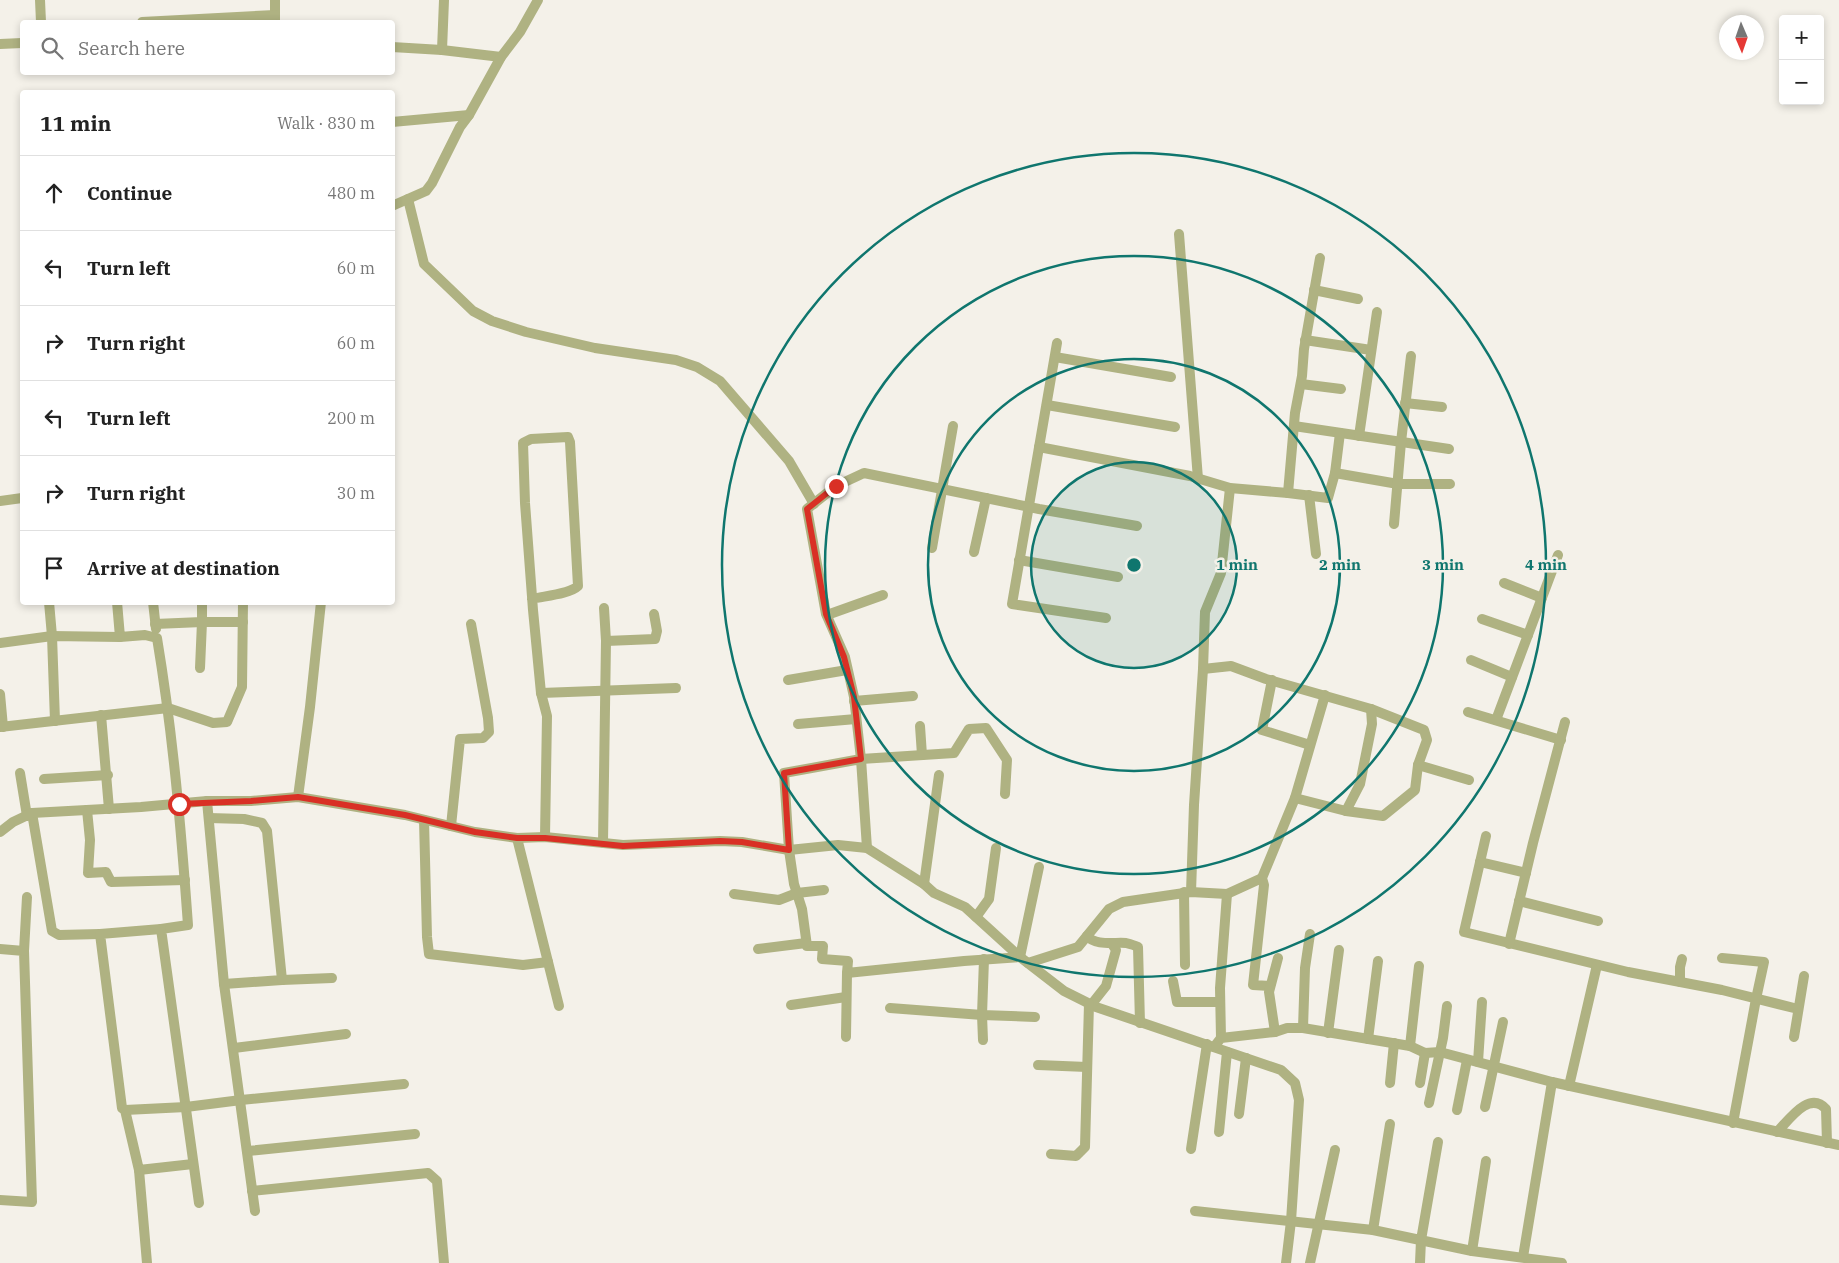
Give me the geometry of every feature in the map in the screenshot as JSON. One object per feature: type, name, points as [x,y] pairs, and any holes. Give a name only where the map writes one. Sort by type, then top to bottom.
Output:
[{"type":"street","points":[[40,0],[41,20]]},
{"type":"street","points":[[231,20],[275,19],[275,0]]},
{"type":"street","points":[[442,50],[444,0]]},
{"type":"street","points":[[395,205],[426,191],[432,184],[460,128],[501,57],[520,32],[538,0]]},
{"type":"street","points":[[0,44],[20,43]]},
{"type":"street","points":[[395,47],[442,50],[501,57]]},
{"type":"street","points":[[395,122],[469,115]]},
{"type":"street","points":[[408,199],[424,264],[473,311],[492,321],[526,332],[595,348],[676,360],[697,366],[720,381],[789,461],[814,504]]},
{"type":"street","points":[[1179,234],[1198,479]]},
{"type":"street","points":[[1288,493],[1305,340],[1320,258]]},
{"type":"street","points":[[1314,290],[1358,299]]},
{"type":"street","points":[[1359,436],[1377,312]]},
{"type":"street","points":[[1305,340],[1372,350]]},
{"type":"street","points":[[1057,343],[1012,604],[1106,618]]},
{"type":"street","points":[[1394,524],[1411,356]]},
{"type":"street","points":[[1055,357],[1171,377]]},
{"type":"street","points":[[1301,384],[1341,390]]},
{"type":"street","points":[[1405,403],[1442,407]]},
{"type":"street","points":[[1047,405],[1175,427]]},
{"type":"street","points":[[932,548],[953,426]]},
{"type":"street","points":[[1294,426],[1449,449]]},
{"type":"street","points":[[1039,447],[1198,479],[1230,488],[1328,498],[1335,473],[1340,433]]},
{"type":"street","points":[[532,599],[577,589],[578,586],[570,442],[568,437],[531,439],[523,443],[532,599],[541,693],[548,716],[545,838]]},
{"type":"street","points":[[1335,473],[1398,484],[1450,484]]},
{"type":"street","points":[[867,848],[861,759],[854,701],[844,657],[827,615],[807,509],[836,486],[864,474],[1029,507],[1137,526]]},
{"type":"street","points":[[1185,964],[1205,612],[1221,573],[1230,488]]},
{"type":"street","points":[[1309,495],[1316,554]]},
{"type":"street","points":[[0,501],[20,498]]},
{"type":"street","points":[[974,552],[986,498]]},
{"type":"street","points":[[1496,720],[1558,555]]},
{"type":"street","points":[[1019,560],[1118,577]]},
{"type":"street","points":[[1504,583],[1542,598]]},
{"type":"street","points":[[827,615],[883,595]]},
{"type":"street","points":[[49,605],[55,721]]},
{"type":"street","points":[[117,605],[120,637]]},
{"type":"street","points":[[20,773],[30,815],[52,932],[59,935],[100,934],[188,925],[179,804],[153,605]]},
{"type":"street","points":[[200,668],[202,605]]},
{"type":"street","points":[[0,694],[1,727],[168,708],[213,723],[227,722],[242,687],[243,605]]},
{"type":"street","points":[[298,797],[321,605]]},
{"type":"street","points":[[603,843],[606,641],[604,608]]},
{"type":"street","points":[[606,641],[655,639],[657,631],[654,614]]},
{"type":"street","points":[[1482,619],[1528,636]]},
{"type":"street","points":[[155,624],[243,622]]},
{"type":"street","points":[[451,826],[460,739],[483,738],[489,732],[471,624]]},
{"type":"street","points":[[0,643],[52,636],[120,637],[145,635],[157,638]]},
{"type":"street","points":[[1471,660],[1512,677]]},
{"type":"street","points":[[1203,669],[1231,666],[1272,680],[1371,708],[1424,730],[1427,740],[1418,765],[1414,790],[1383,816],[1346,811],[1295,798]]},
{"type":"street","points":[[788,680],[847,670]]},
{"type":"street","points":[[1272,680],[1262,730],[1310,745]]},
{"type":"street","points":[[541,693],[605,689],[676,688]]},
{"type":"street","points":[[1270,986],[1253,985],[1264,885],[1262,878],[1295,798],[1325,695]]},
{"type":"street","points":[[854,701],[913,696]]},
{"type":"street","points":[[1346,811],[1360,784],[1372,724],[1371,708]]},
{"type":"street","points":[[1468,712],[1561,740]]},
{"type":"street","points":[[101,716],[108,775],[109,809]]},
{"type":"street","points":[[798,724],[856,719]]},
{"type":"street","points":[[1509,944],[1565,722]]},
{"type":"street","points":[[920,726],[922,755]]},
{"type":"street","points":[[806,943],[802,909],[789,850],[784,773],[861,759],[954,753],[968,729],[986,728],[1007,760],[1005,794]]},
{"type":"street","points":[[1418,765],[1470,780]]},
{"type":"street","points":[[44,779],[108,775]]},
{"type":"street","points":[[924,884],[939,775]]},
{"type":"street","points":[[0,832],[13,822],[30,815],[298,797],[424,820],[475,832],[517,838],[545,838],[623,846],[735,841],[789,850],[838,845],[867,848],[934,892],[964,907],[1024,960],[1064,991],[1090,1004],[1140,1024],[1214,1043],[1227,1052],[1281,1070],[1294,1083],[1299,1100],[1291,1221],[1286,1263]]},
{"type":"street","points":[[251,801],[255,822]]},
{"type":"street","points":[[208,802],[224,984],[255,1212]]},
{"type":"street","points":[[87,810],[90,840],[88,872],[106,872],[111,882],[185,880]]},
{"type":"street","points":[[209,818],[244,819],[262,823],[267,831],[282,980]]},
{"type":"street","points":[[424,820],[427,937],[430,954],[523,964],[548,962]]},
{"type":"street","points":[[1486,836],[1464,932],[1597,965],[1798,1009]]},
{"type":"street","points":[[517,838],[559,1006]]},
{"type":"street","points":[[976,917],[989,899],[996,848]]},
{"type":"street","points":[[1480,862],[1526,873]]},
{"type":"street","points":[[1024,960],[1039,866]]},
{"type":"street","points":[[847,973],[984,959],[1024,960],[1078,947],[1109,909],[1123,902],[1188,892],[1227,894],[1262,878]]},
{"type":"street","points":[[734,894],[779,900],[797,893],[824,890]]},
{"type":"street","points":[[1191,1149],[1214,1043],[1220,1002],[1227,894]]},
{"type":"street","points":[[0,1200],[32,1202],[24,951],[27,897]]},
{"type":"street","points":[[1519,901],[1598,921]]},
{"type":"street","points":[[161,929],[199,1203]]},
{"type":"street","points":[[100,934],[122,1108],[125,1110],[139,1170],[147,1263]]},
{"type":"street","points":[[1303,1028],[1305,968],[1310,934]]},
{"type":"street","points":[[1087,936],[1090,940],[1112,944],[1127,943],[1138,946],[1140,1024]]},
{"type":"street","points":[[758,949],[806,943],[807,946],[823,946],[822,959],[848,961],[846,1037]]},
{"type":"street","points":[[1051,1154],[1076,1156],[1085,1147],[1086,1067],[1090,1004],[1106,986],[1116,950],[1112,944]]},
{"type":"street","points":[[0,949],[24,951]]},
{"type":"street","points":[[1328,1033],[1339,950]]},
{"type":"street","points":[[1275,1032],[1269,992],[1278,958]]},
{"type":"street","points":[[1680,982],[1682,958]]},
{"type":"street","points":[[1722,958],[1764,962],[1733,1123]]},
{"type":"street","points":[[983,1040],[984,959]]},
{"type":"street","points":[[1368,1039],[1378,962]]},
{"type":"street","points":[[1569,1086],[1597,965]]},
{"type":"street","points":[[1410,1046],[1419,966]]},
{"type":"street","points":[[1794,1037],[1804,976]]},
{"type":"street","points":[[224,984],[332,978]]},
{"type":"street","points":[[1173,981],[1177,1002],[1220,1002]]},
{"type":"street","points":[[791,1005],[846,997]]},
{"type":"street","points":[[1457,1110],[1473,1061],[1482,1002]]},
{"type":"street","points":[[1429,1103],[1443,1038],[1447,1006]]},
{"type":"street","points":[[890,1008],[982,1016],[1035,1017]]},
{"type":"street","points":[[1485,1107],[1494,1066],[1494,1055],[1503,1022]]},
{"type":"street","points":[[1214,1043],[1275,1032],[1287,1028],[1303,1028],[1410,1046],[1425,1053],[1440,1052],[1569,1086],[1839,1145]]},
{"type":"street","points":[[234,1048],[346,1034]]},
{"type":"street","points":[[1390,1083],[1394,1043]]},
{"type":"street","points":[[1219,1132],[1227,1052]]},
{"type":"street","points":[[1420,1083],[1425,1053]]},
{"type":"street","points":[[1239,1114],[1246,1058]]},
{"type":"street","points":[[1038,1065],[1086,1067]]},
{"type":"street","points":[[1523,1257],[1552,1082]]},
{"type":"street","points":[[125,1110],[186,1107],[404,1084]]},
{"type":"street","points":[[1776,1132],[1803,1106],[1810,1102],[1816,1102],[1822,1104],[1826,1109],[1827,1143]]},
{"type":"street","points":[[1373,1230],[1390,1124]]},
{"type":"street","points":[[248,1152],[415,1134]]},
{"type":"street","points":[[1420,1263],[1421,1240],[1438,1142]]},
{"type":"street","points":[[1310,1263],[1335,1150]]},
{"type":"street","points":[[1472,1251],[1486,1161]]},
{"type":"street","points":[[139,1170],[193,1164]]},
{"type":"street","points":[[252,1191],[428,1173],[437,1181],[444,1263]]},
{"type":"street","points":[[1195,1211],[1373,1230],[1472,1251],[1562,1263]]},
{"type":"route","points":[[179,804],[298,797],[405,815],[475,832],[517,838],[545,838],[623,846],[720,841],[742,842],[789,850],[784,773],[861,759],[854,697],[844,657],[826,614],[807,509],[836,486]]}]
